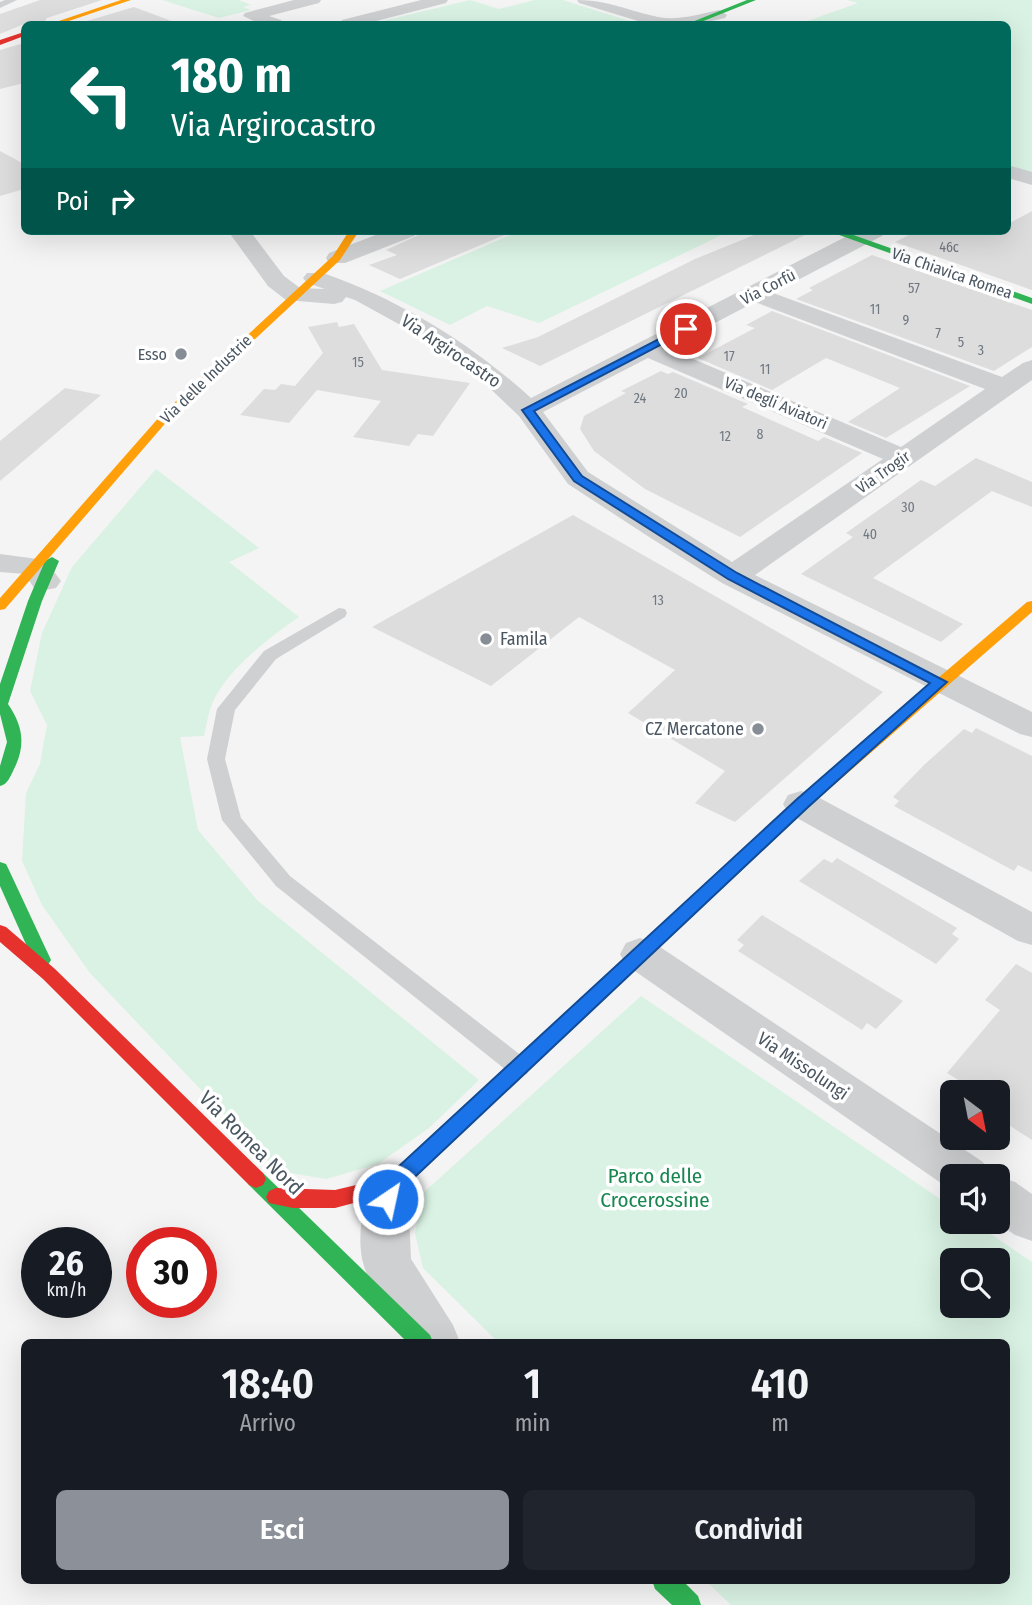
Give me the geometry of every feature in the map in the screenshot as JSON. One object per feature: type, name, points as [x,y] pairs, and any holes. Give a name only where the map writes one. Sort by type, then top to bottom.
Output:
[{"type":"street","points":[[68,21],[128,0]]},
{"type":"street","points":[[250,0],[275,17],[313,0]]},
{"type":"street","points":[[360,21],[440,0]]},
{"type":"street","points":[[585,0],[653,21]]},
{"type":"street","points":[[700,21],[753,0]]},
{"type":"street","points":[[692,21],[719,15]]},
{"type":"street","points":[[0,43],[21,35]]},
{"type":"street","points":[[1011,172],[1032,178]]},
{"type":"street","points":[[242,235],[276,281],[294,295]]},
{"type":"street","name":"Via delle Industrie","points":[[0,703],[40,574],[64,533],[165,417],[337,258],[351,235]]},
{"type":"street","points":[[337,258],[396,235]]},
{"type":"street","name":"Via Corfù","points":[[527,410],[866,235]]},
{"type":"street","name":"Via Chiavica Romea","points":[[866,235],[1032,301]]},
{"type":"street","name":"Via Argirocastro","points":[[315,278],[363,295],[393,311],[424,328],[483,368],[527,410],[578,478],[733,576],[1032,726]]},
{"type":"street","points":[[755,294],[1004,387]]},
{"type":"street","name":"Via Argirocastro","points":[[294,295],[328,296],[393,311]]},
{"type":"street","name":"Via degli Aviatori","points":[[649,349],[904,458]]},
{"type":"street","name":"Via Trogir","points":[[733,576],[1032,368]]},
{"type":"street","points":[[0,563],[40,574]]},
{"type":"street","name":"Via delle Industrie","points":[[0,606],[40,574]]},
{"type":"street","points":[[276,1197],[308,1201],[355,1198],[392,1185],[802,804],[1032,605]]},
{"type":"street","points":[[0,703],[13,720],[17,740],[12,761],[0,781]]},
{"type":"street","points":[[802,804],[1032,930]]},
{"type":"street","name":"Via Romea Nord","points":[[0,869],[49,974]]},
{"type":"street","name":"Via Romea Nord","points":[[0,932],[49,974],[419,1339]]},
{"type":"street","name":"Via Missolungi","points":[[640,954],[949,1164]]},
{"type":"street","points":[[392,1185],[385,1213],[387,1264],[433,1339]]},
{"type":"street","points":[[1010,1205],[1032,1220]]},
{"type":"street","points":[[668,1584],[689,1605]]},
{"type":"lane","points":[[0,5],[13,0]]},
{"type":"lane","points":[[339,613],[270,655],[226,709],[216,759],[232,820],[283,881],[519,1067]]},
{"type":"green space","points":[[162,0],[239,0],[251,5],[243,7],[251,10],[219,18]]},
{"type":"green space","points":[[470,0],[499,9],[535,0],[563,0],[630,21],[382,21]]},
{"type":"green space","points":[[847,0],[1032,0],[1032,173],[1011,166],[1011,21],[807,21],[858,3]]},
{"type":"green space","points":[[511,235],[722,235],[539,323],[487,306],[450,325],[380,291]]},
{"type":"green space","points":[[156,469],[259,548],[229,562],[299,617],[262,644],[227,679],[212,704],[204,736],[180,737],[198,830],[257,900],[479,1080],[429,1128],[378,1164],[326,1179],[278,1171],[90,973],[42,905],[22,861],[26,793],[40,764],[47,725],[30,691],[42,633],[72,567]]},
{"type":"green space","name":"Parco delle Crocerossine","points":[[641,996],[940,1199],[940,1234],[991,1234],[1032,1262],[1032,1605],[731,1605],[709,1584],[1010,1584],[1010,1339],[495,1339],[423,1268],[415,1233],[423,1193]]},
{"type":"building","points":[[40,0],[102,0],[47,18],[45,21],[21,21],[21,25],[0,34],[0,14]]},
{"type":"building","points":[[134,7],[171,21],[87,21]]},
{"type":"building","points":[[21,44],[21,84],[0,89],[0,50]]},
{"type":"building","points":[[0,151],[21,162],[21,190],[0,196]]},
{"type":"building","points":[[1032,211],[1032,290],[895,242],[909,235],[1011,235],[1011,222]]},
{"type":"building","points":[[418,235],[504,235],[400,279],[369,265],[397,255],[386,250]]},
{"type":"building","points":[[754,235],[805,235],[540,366],[502,348],[538,337],[695,259]]},
{"type":"building","points":[[872,255],[1032,310],[1032,347],[994,371],[796,299],[813,290],[809,288]]},
{"type":"building","points":[[772,311],[970,386],[886,438],[848,422],[900,388],[826,358],[772,390],[698,358],[755,328],[746,325]]},
{"type":"building","points":[[337,322],[339,327],[354,324],[382,370],[470,383],[433,436],[418,434],[409,446],[353,437],[381,401],[317,390],[289,423],[240,415],[264,389],[275,390],[281,384],[295,386],[323,353],[308,327]]},
{"type":"building","points":[[661,371],[668,374],[673,372],[748,404],[742,407],[818,441],[824,437],[862,453],[740,537],[645,489],[594,451],[580,429],[584,416],[626,393],[621,391]]},
{"type":"building","points":[[65,388],[101,395],[0,481],[0,441]]},
{"type":"building","points":[[976,458],[1032,482],[1032,507],[992,491],[873,578],[963,624],[941,642],[801,574],[853,537],[846,533],[921,480],[935,486]]},
{"type":"building","points":[[573,515],[883,692],[735,822],[695,803],[725,771],[628,713],[675,670],[579,617],[491,686],[372,627]]},
{"type":"building","points":[[976,728],[1032,756],[1032,872],[1018,865],[1014,871],[894,806],[899,801],[893,797],[924,765],[964,729],[972,733]]},
{"type":"building","points":[[837,858],[957,928],[952,934],[959,939],[936,964],[799,881],[824,859],[832,863]]},
{"type":"building","points":[[762,915],[903,1001],[876,1029],[867,1023],[862,1030],[738,951],[744,945],[737,940]]},
{"type":"building","points":[[1016,964],[1032,973],[1032,1140],[1010,1126],[1010,1080],[958,1080],[947,1073],[1000,1010],[985,1000]]},
{"type":"traffic: fast","points":[[699,21],[753,0]]},
{"type":"traffic: fast","points":[[844,235],[1032,301]]},
{"type":"traffic: fast","points":[[1,703],[35,601],[52,561]]},
{"type":"traffic: fast","points":[[0,703],[12,723],[15,742],[11,760],[0,781]]},
{"type":"traffic: fast","points":[[582,1008],[813,794]]},
{"type":"traffic: fast","points":[[0,868],[42,960]]},
{"type":"traffic: fast","points":[[256,1179],[419,1339]]},
{"type":"traffic: fast","points":[[668,1584],[689,1605]]},
{"type":"traffic: slow","points":[[63,21],[128,0]]},
{"type":"traffic: slow","points":[[0,606],[165,417],[337,258],[351,235]]},
{"type":"traffic: slow","points":[[813,794],[1032,605]]},
{"type":"traffic: jam","points":[[0,43],[21,35]]},
{"type":"traffic: jam","points":[[0,932],[49,974],[256,1179]]},
{"type":"traffic: jam","points":[[276,1197],[335,1199],[392,1185],[582,1008]]},
{"type":"place","name":"Esso","points":[[181,354]]},
{"type":"place","name":"Famila","points":[[486,639]]},
{"type":"place","name":"CZ Mercatone","points":[[758,729]]},
{"type":"route","points":[[388,1199],[392,1185],[802,804],[940,682],[733,576],[578,478],[527,410],[686,329]]}]
